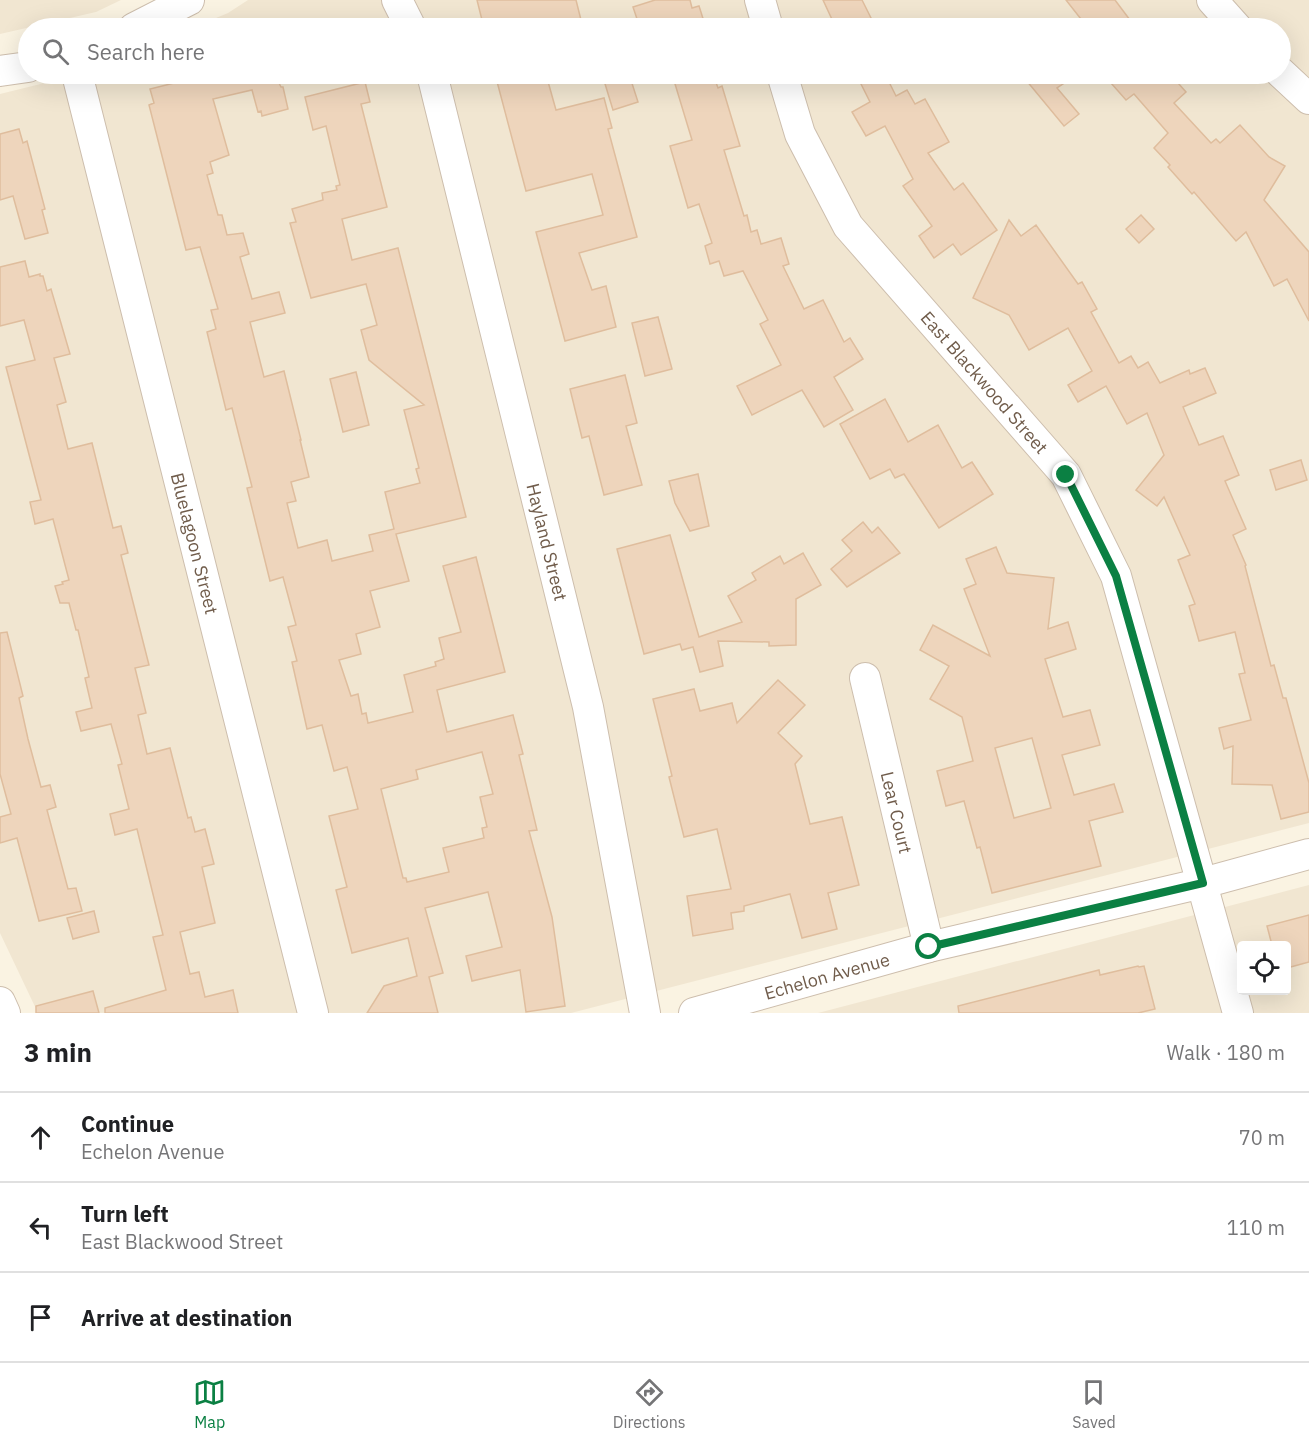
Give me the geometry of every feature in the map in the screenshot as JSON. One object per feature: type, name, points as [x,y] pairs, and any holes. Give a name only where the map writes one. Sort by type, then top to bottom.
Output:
[{"type":"street","points":[[154,18],[189,0]]},
{"type":"street","points":[[397,0],[406,18]]},
{"type":"street","points":[[760,0],[765,18]]},
{"type":"street","points":[[1212,0],[1228,18]]},
{"type":"street","points":[[0,71],[18,68]]},
{"type":"street","points":[[1291,82],[1309,99]]},
{"type":"street","name":"Bluelagoon Street","points":[[80,84],[313,1013]]},
{"type":"street","name":"Hayland Street","points":[[434,84],[588,707],[645,1013]]},
{"type":"street","name":"East Blackwood Street","points":[[785,84],[800,134],[848,226],[1066,475],[1116,576],[1238,1013]]},
{"type":"street","name":"Lear Court","points":[[865,678],[929,947]]},
{"type":"street","name":"Echelon Avenue","points":[[694,1013],[929,947],[1203,883],[1309,854]]},
{"type":"street","points":[[0,1002],[5,1013]]},
{"type":"shaded area","points":[[0,0],[121,0],[96,12],[70,18],[18,18],[18,30],[0,34]]},
{"type":"shaded area","points":[[248,0],[1309,0],[1309,823],[571,1013],[38,1013],[0,933],[0,94],[40,84],[1291,84],[1291,18],[216,18]]},
{"type":"shaded area","points":[[1309,885],[1309,1013],[818,1013]]},
{"type":"building","points":[[477,0],[576,0],[580,18],[482,18]]},
{"type":"building","points":[[655,0],[690,0],[692,8],[699,6],[703,18],[637,18],[633,7]]},
{"type":"building","points":[[823,0],[862,0],[871,18],[831,18]]},
{"type":"building","points":[[1066,0],[1115,0],[1128,18],[1080,18]]},
{"type":"building","points":[[170,84],[280,84],[283,87],[288,109],[262,116],[261,111],[258,112],[252,90],[213,99],[229,155],[210,162],[213,173],[207,175],[218,215],[222,215],[227,235],[243,233],[249,254],[240,257],[252,299],[279,292],[285,313],[250,322],[264,377],[284,371],[309,477],[291,482],[296,501],[287,503],[298,548],[327,540],[332,561],[373,551],[369,535],[394,529],[385,492],[420,483],[416,469],[419,468],[404,410],[424,405],[369,360],[361,330],[377,325],[366,284],[311,298],[290,223],[296,222],[292,209],[323,200],[322,193],[337,190],[336,186],[340,185],[326,126],[313,130],[305,97],[366,84],[370,102],[361,104],[387,207],[342,219],[352,260],[398,248],[466,517],[396,534],[409,581],[370,591],[380,627],[356,634],[361,654],[339,660],[351,696],[358,694],[362,714],[366,713],[368,723],[413,712],[404,675],[436,666],[435,662],[444,659],[439,638],[461,632],[443,566],[476,557],[505,672],[437,690],[447,732],[513,715],[523,754],[519,755],[537,830],[529,831],[552,917],[565,1006],[526,1012],[520,970],[472,981],[466,956],[502,947],[488,892],[425,908],[443,973],[429,977],[438,1013],[367,1013],[384,986],[417,976],[408,938],[352,953],[336,890],[347,887],[329,816],[358,809],[347,767],[334,771],[322,725],[307,729],[292,662],[297,661],[288,627],[296,625],[283,577],[270,581],[247,488],[252,487],[232,408],[226,410],[207,332],[216,329],[211,310],[218,309],[200,247],[186,250],[149,105],[154,103],[150,89]],"holes":[[[482,752],[493,794],[480,797],[487,827],[482,828],[484,838],[443,848],[449,872],[407,882],[406,878],[403,878],[381,789],[418,779],[416,770]]]},
{"type":"building","points":[[498,84],[549,84],[556,110],[604,98],[612,128],[608,129],[637,237],[579,253],[592,290],[606,286],[616,327],[565,341],[536,232],[603,215],[592,174],[526,191]]},
{"type":"building","points":[[605,84],[632,84],[638,102],[613,110]]},
{"type":"building","points":[[675,84],[717,84],[718,88],[722,86],[740,146],[724,150],[751,232],[757,230],[761,244],[781,238],[789,264],[783,266],[804,309],[823,300],[844,342],[850,338],[863,359],[834,377],[853,410],[824,427],[802,390],[752,415],[737,386],[781,365],[760,324],[768,320],[743,271],[724,276],[719,261],[710,264],[705,246],[712,243],[699,204],[688,208],[670,146],[692,140]]},
{"type":"building","points":[[861,84],[890,84],[896,96],[907,90],[915,104],[925,99],[949,142],[928,153],[954,190],[963,183],[997,230],[961,255],[953,244],[934,258],[919,236],[932,226],[903,186],[913,179],[885,126],[866,136],[852,112],[870,102]]},
{"type":"building","points":[[1029,84],[1063,84],[1057,88],[1079,114],[1064,126]]},
{"type":"building","points":[[1112,84],[1179,84],[1186,92],[1174,103],[1211,143],[1216,139],[1220,143],[1240,125],[1269,157],[1285,166],[1264,200],[1309,252],[1309,321],[1287,279],[1274,286],[1246,232],[1236,241],[1194,192],[1192,194],[1168,167],[1170,165],[1154,148],[1168,133],[1134,94],[1126,100]]},
{"type":"building","points":[[19,129],[23,143],[27,141],[45,209],[42,210],[48,233],[25,239],[13,196],[0,200],[0,134]]},
{"type":"building","points":[[1141,215],[1154,229],[1139,243],[1126,229]]},
{"type":"building","points":[[1009,220],[1021,236],[1036,225],[1078,284],[1082,282],[1097,309],[1091,312],[1119,363],[1131,356],[1138,368],[1148,362],[1160,383],[1189,370],[1190,374],[1205,368],[1216,393],[1183,407],[1199,445],[1223,436],[1239,475],[1225,481],[1246,529],[1233,535],[1246,565],[1271,666],[1274,665],[1283,698],[1286,698],[1309,783],[1309,812],[1281,819],[1272,785],[1232,784],[1233,746],[1224,749],[1219,728],[1251,720],[1239,674],[1245,673],[1235,632],[1199,641],[1189,606],[1195,604],[1178,560],[1190,555],[1164,497],[1157,506],[1136,490],[1164,455],[1147,413],[1127,424],[1106,386],[1078,402],[1068,385],[1092,371],[1068,328],[1029,350],[1009,315],[973,298]]},
{"type":"building","points":[[25,261],[29,277],[40,274],[43,276],[47,291],[51,289],[70,354],[54,358],[66,402],[57,405],[68,449],[92,443],[113,528],[121,526],[128,553],[121,555],[149,665],[135,668],[146,713],[138,715],[147,754],[170,748],[188,818],[191,817],[195,832],[205,829],[214,864],[202,867],[215,923],[180,932],[190,974],[199,972],[205,997],[233,990],[238,1013],[105,1013],[105,1008],[166,990],[153,937],[163,935],[137,829],[115,835],[110,814],[129,809],[118,765],[122,764],[111,724],[81,731],[76,712],[92,708],[85,678],[89,677],[69,603],[60,603],[55,586],[69,580],[53,519],[35,524],[30,502],[41,500],[6,367],[35,360],[24,320],[0,326],[0,267]]},
{"type":"building","points":[[658,317],[672,369],[645,376],[632,323]]},
{"type":"building","points":[[356,372],[369,425],[343,432],[330,379]]},
{"type":"building","points":[[625,375],[637,423],[626,426],[642,485],[604,495],[589,436],[582,438],[570,389]]},
{"type":"building","points":[[885,399],[908,442],[938,425],[962,468],[972,462],[993,494],[939,528],[904,474],[895,478],[890,469],[870,479],[840,424]]},
{"type":"building","points":[[1301,460],[1307,480],[1276,490],[1270,470]]},
{"type":"building","points":[[698,474],[709,526],[690,531],[675,503],[669,481]]},
{"type":"building","points":[[863,522],[872,533],[878,527],[900,553],[847,587],[831,569],[852,551],[842,540]]},
{"type":"building","points":[[670,535],[699,637],[742,622],[728,596],[756,580],[752,573],[780,556],[784,564],[803,553],[821,585],[796,599],[796,645],[769,646],[769,642],[718,641],[723,666],[700,672],[693,647],[682,650],[680,644],[644,654],[617,549]]},
{"type":"building","points":[[996,547],[1007,573],[1054,578],[1048,629],[1068,622],[1076,649],[1045,659],[1063,717],[1090,710],[1100,745],[1062,755],[1074,795],[1114,784],[1123,812],[1089,821],[1101,866],[992,893],[980,847],[977,848],[964,801],[946,806],[937,771],[973,761],[962,717],[930,699],[949,666],[920,650],[933,625],[990,656],[964,589],[976,584],[966,559]],"holes":[[[1032,738],[1051,808],[1014,818],[995,748]]]},
{"type":"building","points":[[7,632],[23,696],[19,698],[41,787],[50,785],[56,807],[47,810],[68,889],[76,888],[82,911],[39,921],[17,838],[0,843],[0,817],[11,814],[0,774],[0,633]]},
{"type":"building","points":[[778,680],[805,705],[778,733],[802,756],[795,764],[810,824],[842,817],[859,885],[828,893],[837,929],[802,938],[790,894],[744,906],[744,911],[731,913],[733,929],[693,936],[687,896],[731,889],[717,829],[684,837],[653,699],[694,689],[700,711],[732,703],[737,723]]},
{"type":"building","points":[[94,911],[99,932],[73,939],[67,918]]},
{"type":"building","points":[[1309,915],[1309,962],[1291,967],[1291,941],[1271,941],[1267,926]]},
{"type":"building","points":[[1144,966],[1155,1009],[1138,1013],[959,1013],[958,1006],[1099,970],[1100,975]]},
{"type":"building","points":[[93,991],[99,1013],[36,1013],[36,1006]]},
{"type":"route","points":[[929,947],[1203,883],[1116,576],[1066,475]]}]
